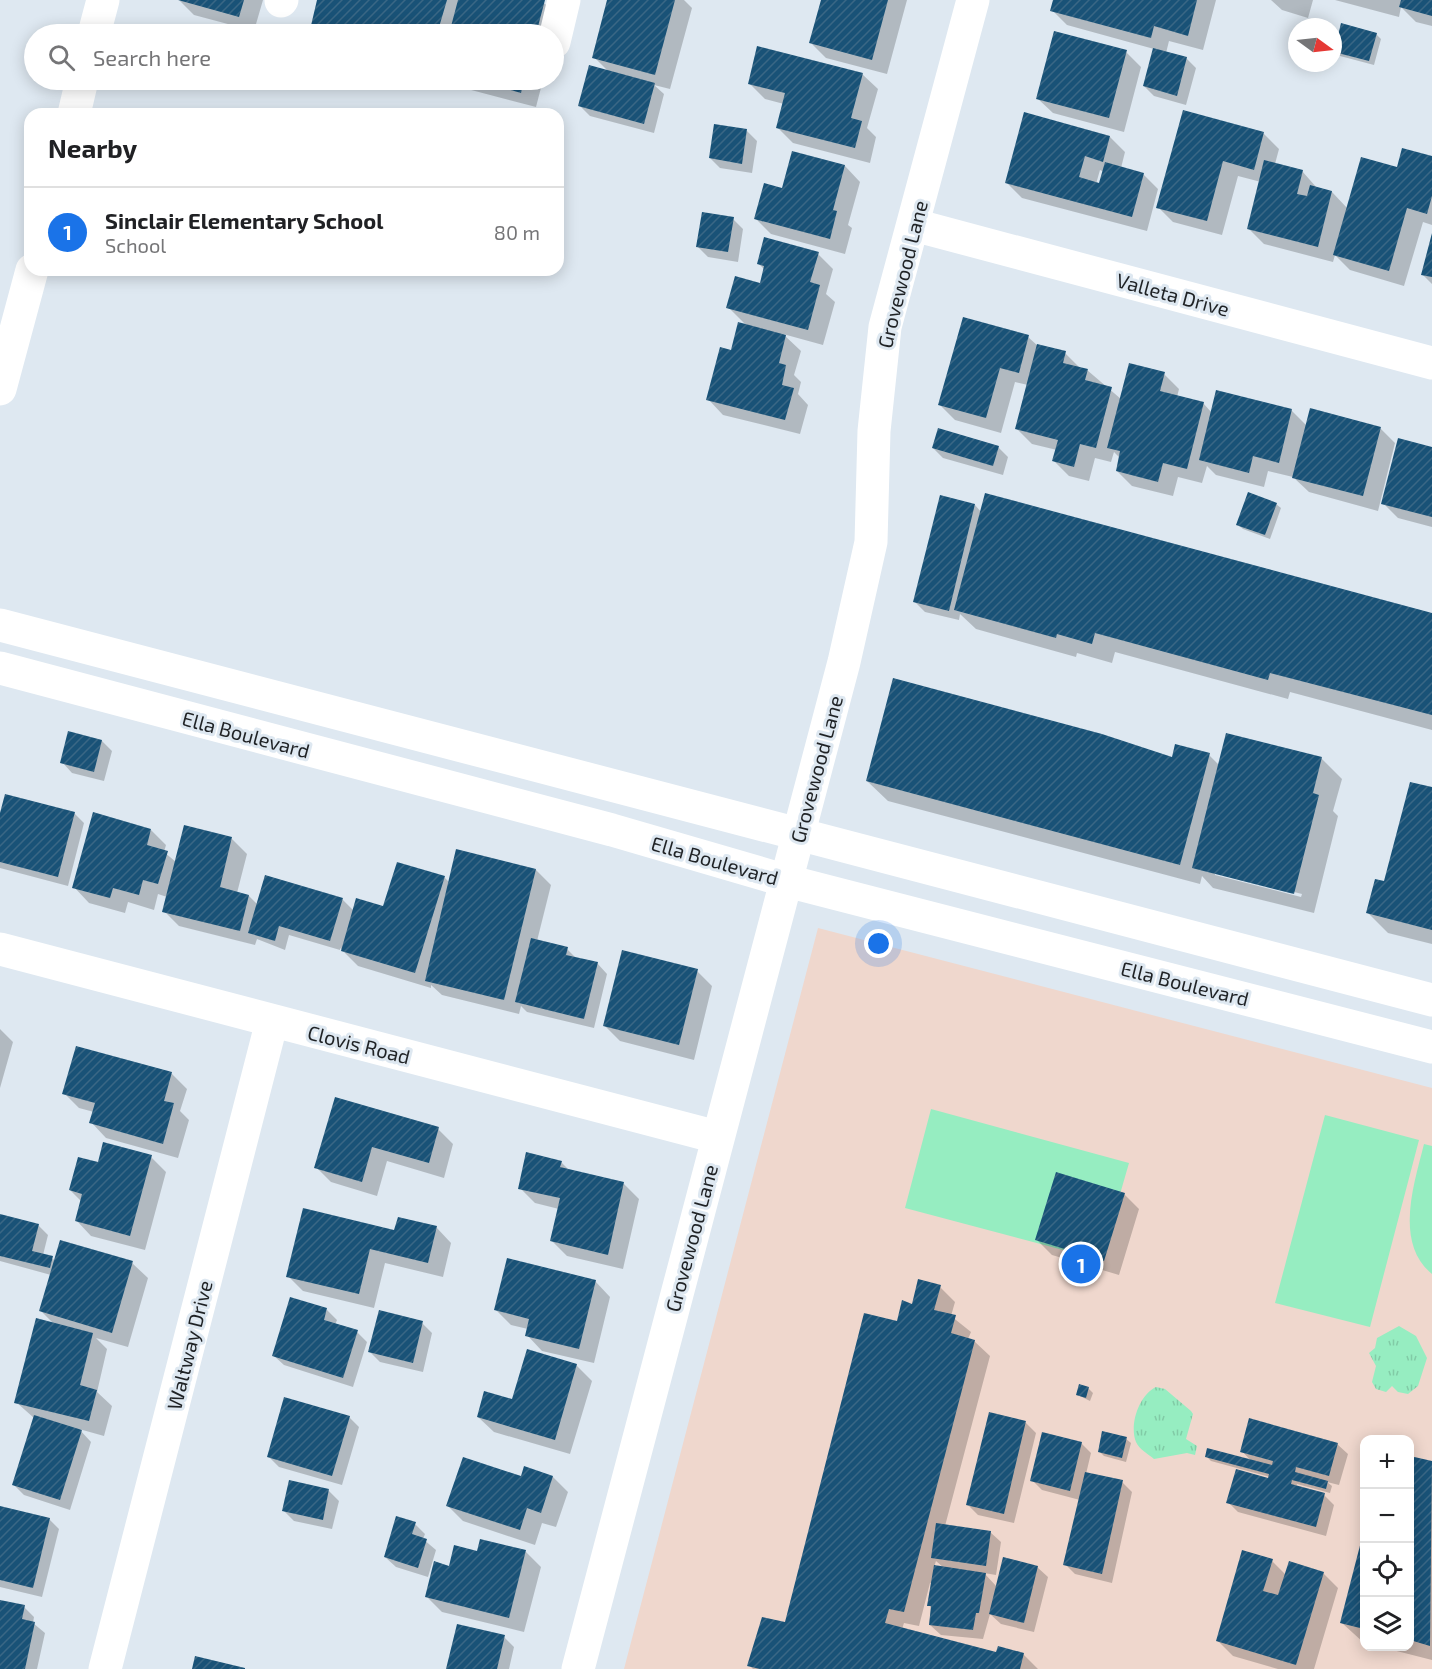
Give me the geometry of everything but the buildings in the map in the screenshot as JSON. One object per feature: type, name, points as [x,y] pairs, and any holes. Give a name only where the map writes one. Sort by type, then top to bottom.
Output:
[{"type":"street","points":[[97,24],[103,0]]},
{"type":"street","points":[[558,24],[564,0]]},
{"type":"street","name":"Grovewood Lane","points":[[578,1669],[844,662],[871,543],[874,431],[885,327],[973,0]]},
{"type":"street","points":[[75,108],[80,90]]},
{"type":"street","name":"Valleta Drive","points":[[914,225],[1432,363]]},
{"type":"street","points":[[0,389],[30,276]]},
{"type":"street","points":[[0,625],[1310,970],[1432,1000]]},
{"type":"street","name":"Ella Boulevard","points":[[0,668],[612,830],[787,881],[1432,1047]]},
{"type":"street","name":"Clovis Road","points":[[0,950],[717,1137]]},
{"type":"street","points":[[1298,1012],[1310,970]]},
{"type":"street","name":"Waltway Drive","points":[[105,1669],[272,1021]]},
{"type":"shaded area","points":[[818,928],[1432,1088],[1432,1669],[624,1669]]},
{"type":"green space","points":[[931,1109],[1129,1163],[1101,1260],[905,1208]]},
{"type":"green space","points":[[1325,1115],[1419,1140],[1370,1327],[1275,1303]]},
{"type":"green space","points":[[1424,1144],[1432,1146],[1432,1274],[1420,1261],[1413,1246],[1410,1230],[1412,1195]]},
{"type":"green space","points":[[1399,1326],[1416,1336],[1427,1358],[1418,1386],[1408,1394],[1398,1392],[1392,1386],[1386,1392],[1376,1389],[1372,1382],[1376,1366],[1369,1353],[1375,1348],[1377,1338]]},
{"type":"green space","points":[[1156,1387],[1165,1389],[1193,1414],[1186,1439],[1197,1446],[1195,1455],[1187,1453],[1154,1459],[1137,1445],[1134,1427],[1137,1411],[1140,1403]]},
{"type":"place","name":"Sinclair Elementary School","points":[[1081,1264]]}]
